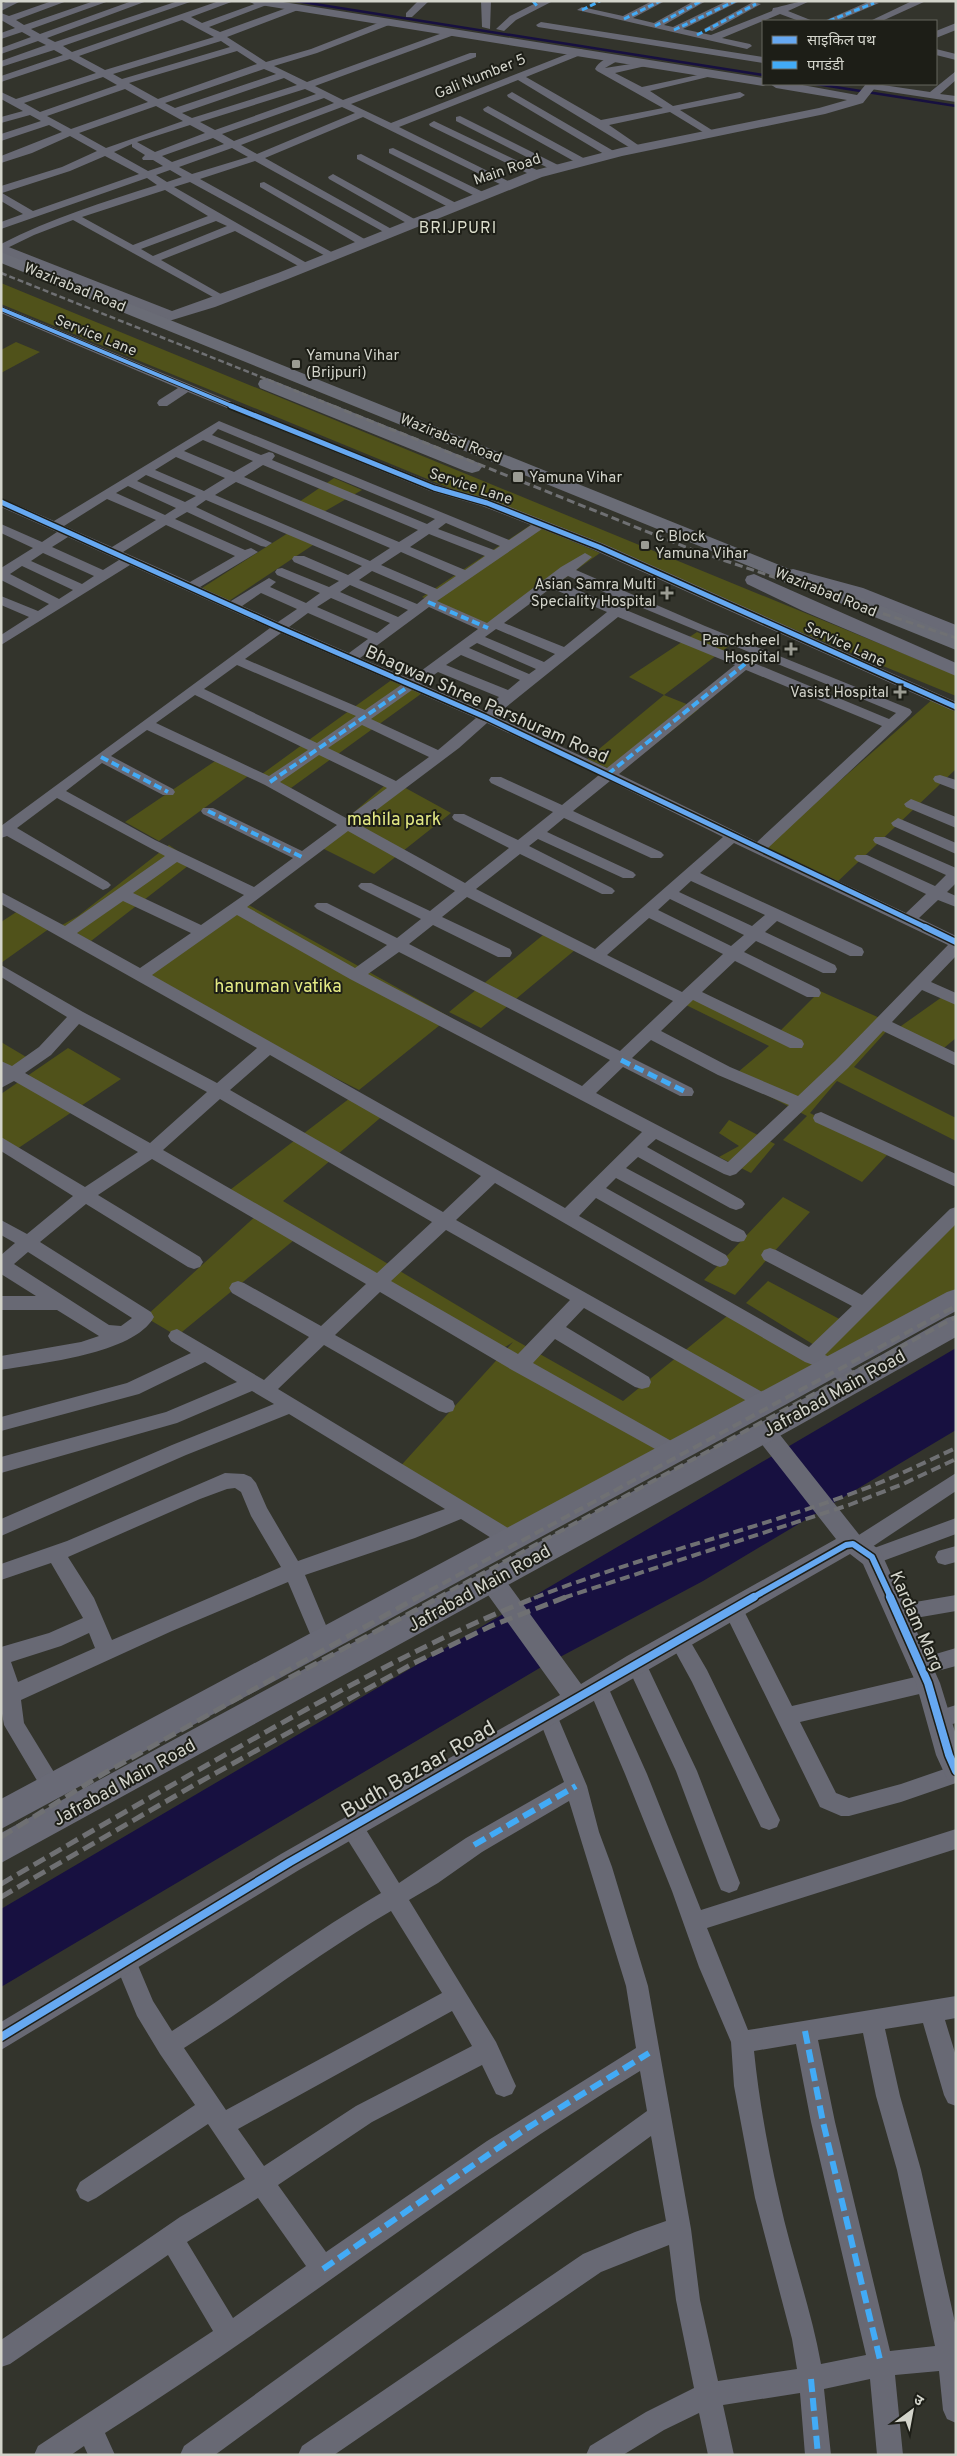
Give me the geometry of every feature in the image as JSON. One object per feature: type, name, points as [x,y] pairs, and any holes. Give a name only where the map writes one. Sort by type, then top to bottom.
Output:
[{"type":"highway","name":"Wazirabad Road","points":[[1,257],[165,318],[854,612],[956,662]]},
{"type":"highway","name":"Wazirabad Road","points":[[1,276],[759,573]]},
{"type":"highway","name":"Wazirabad Road","points":[[854,612],[956,644]]},
{"type":"main road","points":[[759,573],[856,592],[956,632]]},
{"type":"main road","points":[[759,573],[956,670]]},
{"type":"main road","name":"Jafrabad Main Road","points":[[1,1815],[766,1403],[833,1369],[956,1299]]},
{"type":"main road","name":"Jafrabad Main Road","points":[[1,1849],[766,1432],[833,1369],[956,1325]]},
{"type":"street","points":[[3,11],[16,1]]},
{"type":"street","points":[[3,11],[62,1]]},
{"type":"street","points":[[1,36],[104,1]]},
{"type":"street","points":[[1,51],[142,1]]},
{"type":"street","points":[[1,64],[188,1]]},
{"type":"street","points":[[1,79],[229,1]]},
{"type":"street","points":[[254,1],[762,82]]},
{"type":"street","points":[[322,1],[762,70]]},
{"type":"street","points":[[409,15],[424,1]]},
{"type":"street","points":[[486,1],[487,27]]},
{"type":"street","points":[[501,29],[513,18],[535,4],[548,1]]},
{"type":"street","points":[[600,1],[582,10],[755,47]]},
{"type":"street","points":[[624,19],[660,1]]},
{"type":"street","points":[[655,26],[701,1]]},
{"type":"street","points":[[674,30],[735,1]]},
{"type":"street","points":[[712,38],[805,1]]},
{"type":"street","points":[[877,20],[921,1]]},
{"type":"street","points":[[697,35],[753,2],[805,20]]},
{"type":"street","points":[[831,20],[874,2]]},
{"type":"street","points":[[202,26],[266,3]]},
{"type":"street","points":[[14,103],[221,37],[295,8]]},
{"type":"street","points":[[3,11],[24,29],[70,56],[258,157],[391,233]]},
{"type":"street","points":[[184,17],[221,37],[265,65],[508,185]]},
{"type":"street","points":[[1,160],[28,152],[69,134],[159,104],[265,65],[314,51],[386,22]]},
{"type":"street","points":[[541,25],[762,60]]},
{"type":"street","points":[[937,35],[956,26]]},
{"type":"street","points":[[1,190],[107,153],[127,142],[307,85],[451,33]]},
{"type":"street","points":[[1,120],[33,114],[238,48]]},
{"type":"street","name":"Gali Number 5","points":[[391,127],[580,52]]},
{"type":"street","points":[[937,59],[948,53]]},
{"type":"street","points":[[1,226],[147,174],[172,167],[473,55]]},
{"type":"street","points":[[616,58],[599,68],[641,90],[711,134]]},
{"type":"street","points":[[605,72],[647,63]]},
{"type":"street","points":[[641,90],[712,73]]},
{"type":"street","points":[[174,112],[286,74]]},
{"type":"street","points":[[932,96],[956,74]]},
{"type":"street","points":[[518,77],[637,149]]},
{"type":"street","points":[[782,85],[859,99],[871,86],[902,87],[932,96],[956,99]]},
{"type":"street","points":[[127,163],[154,156],[325,94]]},
{"type":"street","points":[[512,95],[613,155]]},
{"type":"street","points":[[598,124],[740,95]]},
{"type":"street","points":[[1,96],[147,174],[216,217],[306,266]]},
{"type":"street","name":"Main Road","points":[[165,318],[222,299],[537,174],[637,149],[821,111],[859,99]]},
{"type":"street","points":[[488,109],[583,162]]},
{"type":"street","points":[[1,248],[30,233],[164,185],[258,157],[364,114]]},
{"type":"street","points":[[460,119],[558,169]]},
{"type":"street","points":[[1,138],[48,122]]},
{"type":"street","points":[[434,124],[537,174]]},
{"type":"street","points":[[136,145],[190,178],[331,256]]},
{"type":"street","points":[[392,150],[481,195]]},
{"type":"street","points":[[360,157],[454,206]]},
{"type":"street","points":[[333,177],[414,223]]},
{"type":"street","points":[[264,185],[364,243]]},
{"type":"street","points":[[1,196],[32,215]]},
{"type":"street","points":[[132,249],[216,217]]},
{"type":"street","points":[[78,219],[222,299]]},
{"type":"street","points":[[152,260],[235,227]]},
{"type":"street","points":[[1,248],[165,318]]},
{"type":"street","name":"Service Lane","points":[[1,310],[434,488],[487,503],[599,547],[956,707]]},
{"type":"street","points":[[163,402],[188,387]]},
{"type":"street","points":[[59,604],[1,575],[41,548],[62,528],[107,494],[242,410]]},
{"type":"street","points":[[219,425],[510,545]]},
{"type":"street","points":[[202,435],[495,555]]},
{"type":"street","points":[[114,552],[278,450]]},
{"type":"street","points":[[174,452],[399,549],[466,575]]},
{"type":"street","points":[[145,470],[286,531],[373,566],[428,602]]},
{"type":"street","points":[[127,481],[266,543]]},
{"type":"street","points":[[107,494],[245,555]]},
{"type":"street","name":"Bhagwan Shree Parshuram Road","points":[[1,502],[280,628],[486,717],[608,774],[758,849],[956,942]]},
{"type":"street","points":[[104,886],[4,831],[101,757],[308,607],[445,518]]},
{"type":"street","points":[[350,659],[466,575],[541,524]]},
{"type":"street","points":[[1,528],[104,576]]},
{"type":"street","points":[[191,587],[286,531]]},
{"type":"street","points":[[232,606],[299,559],[323,545]]},
{"type":"street","points":[[270,782],[412,684],[585,557]]},
{"type":"street","points":[[1,641],[130,559]]},
{"type":"street","points":[[299,559],[350,580],[428,602],[565,653]]},
{"type":"street","points":[[21,561],[82,590]]},
{"type":"street","points":[[566,570],[700,629],[905,712],[811,802],[758,849]]},
{"type":"street","points":[[282,572],[400,623]]},
{"type":"street","points":[[549,583],[891,725]]},
{"type":"street","points":[[260,588],[379,638]]},
{"type":"street","points":[[140,976],[236,908],[439,756],[509,696],[632,598]]},
{"type":"street","points":[[1,600],[38,616]]},
{"type":"street","points":[[475,637],[546,668]]},
{"type":"street","points":[[459,649],[531,680]]},
{"type":"street","points":[[236,660],[364,717],[439,756]]},
{"type":"street","points":[[356,975],[398,945],[535,832],[745,664]]},
{"type":"street","points":[[436,666],[509,696]]},
{"type":"street","points":[[195,690],[397,787]]},
{"type":"street","points":[[146,724],[270,782],[465,890],[596,956],[796,1044]]},
{"type":"street","points":[[101,757],[168,792]]},
{"type":"street","points":[[940,779],[956,786]]},
{"type":"street","points":[[496,780],[656,855]]},
{"type":"street","points":[[57,792],[176,856],[255,894]]},
{"type":"street","points":[[911,804],[956,823]]},
{"type":"street","points":[[208,811],[302,857]]},
{"type":"street","points":[[458,817],[607,891]]},
{"type":"street","points":[[898,823],[956,849]]},
{"type":"street","points":[[535,832],[628,875]]},
{"type":"street","points":[[596,956],[733,836]]},
{"type":"street","points":[[880,840],[956,874],[908,920]]},
{"type":"street","points":[[66,934],[176,856]]},
{"type":"street","points":[[862,858],[956,902]]},
{"type":"street","points":[[690,874],[856,952]]},
{"type":"street","points":[[366,886],[504,954]]},
{"type":"street","points":[[669,893],[829,969]]},
{"type":"street","points":[[122,894],[202,932]]},
{"type":"street","points":[[1,897],[267,1048],[361,1099],[833,1369],[864,1304],[956,1213]]},
{"type":"street","points":[[322,906],[686,1092]]},
{"type":"street","points":[[236,908],[356,975],[730,1170],[842,1064],[956,946]]},
{"type":"street","points":[[648,911],[813,993]]},
{"type":"street","points":[[584,1094],[776,913]]},
{"type":"street","points":[[1,970],[77,1016],[219,1091],[444,1222],[766,1403]]},
{"type":"street","points":[[920,983],[956,1000]]},
{"type":"street","points":[[5,1074],[45,1051],[77,1016]]},
{"type":"street","points":[[881,1023],[956,1060]]},
{"type":"street","points":[[650,1032],[724,1071],[800,1103]]},
{"type":"street","points":[[125,1334],[114,1334],[103,1330],[1,1266],[85,1195],[153,1150],[267,1048]]},
{"type":"street","points":[[5,1074],[153,1150],[519,1365],[675,1452]]},
{"type":"street","points":[[821,1118],[956,1181]]},
{"type":"street","points":[[567,1216],[654,1130]]},
{"type":"street","points":[[1,1143],[194,1262]]},
{"type":"street","points":[[636,1148],[736,1204]]},
{"type":"street","points":[[615,1170],[738,1236]]},
{"type":"street","points":[[1,1465],[170,1418],[258,1387],[324,1335],[493,1175]]},
{"type":"street","points":[[594,1189],[720,1260]]},
{"type":"street","points":[[1,1226],[145,1317],[125,1334],[82,1349],[1,1363]]},
{"type":"street","points":[[770,1255],[814,1280],[864,1304]]},
{"type":"street","points":[[238,1288],[324,1335],[446,1406]]},
{"type":"street","points":[[519,1365],[582,1299]]},
{"type":"street","points":[[1,1303],[59,1303]]},
{"type":"street","points":[[554,1329],[642,1382]]},
{"type":"street","points":[[178,1336],[289,1406],[511,1540]]},
{"type":"street","points":[[1,1424],[132,1389],[206,1354]]},
{"type":"street","points":[[1,1528],[179,1450],[289,1406]]},
{"type":"street","name":"Kardam Marg","points":[[766,1432],[861,1549],[898,1612],[923,1675],[947,1717],[956,1772]]},
{"type":"street","points":[[1,1572],[56,1554],[225,1481],[244,1482],[293,1571],[323,1642]]},
{"type":"street","points":[[861,1549],[956,1481]]},
{"type":"street","points":[[7,1688],[107,1653],[293,1571],[408,1532],[461,1511]]},
{"type":"street","points":[[861,1549],[956,1526]]},
{"type":"street","name":"Budh Bazaar Road","points":[[1,2037],[352,1827],[840,1547],[861,1549]]},
{"type":"street","points":[[56,1554],[73,1578],[87,1604],[107,1653]]},
{"type":"street","points":[[492,1581],[557,1670],[587,1693],[636,1774],[710,1967],[742,2042],[746,2086],[767,2198],[804,2339],[811,2379],[818,2455]]},
{"type":"street","points":[[898,1612],[956,1603]]},
{"type":"street","points":[[733,1609],[828,1800],[841,1807],[849,1807],[901,1793],[956,1772]]},
{"type":"street","points":[[1,1656],[54,1640],[93,1622]]},
{"type":"street","points":[[680,1640],[700,1676],[769,1820]]},
{"type":"street","points":[[786,1716],[923,1675],[956,1657]]},
{"type":"street","points":[[1,1663],[7,1688],[8,1728],[52,1787]]},
{"type":"street","points":[[636,1663],[663,1714],[706,1815],[729,1883]]},
{"type":"street","points":[[547,1714],[576,1786],[588,1832],[604,1876],[637,1986],[679,2229],[688,2300],[721,2455]]},
{"type":"street","points":[[168,2046],[221,2012],[258,1984],[474,1845],[576,1786]]},
{"type":"street","points":[[352,1827],[366,1845],[395,1897],[457,1996],[488,2050],[504,2086]]},
{"type":"street","points":[[694,1922],[956,1839]]},
{"type":"street","points":[[126,1963],[145,2008],[168,2046],[323,2269]]},
{"type":"street","points":[[88,2190],[216,2116],[331,2067],[457,1996]]},
{"type":"street","points":[[742,2042],[956,2007]]},
{"type":"street","points":[[931,2011],[956,2095]]},
{"type":"street","points":[[872,2022],[888,2096],[909,2170],[953,2356],[956,2410]]},
{"type":"street","points":[[805,2031],[823,2122],[881,2364],[890,2455]]},
{"type":"street","points":[[1,2354],[172,2239],[364,2114],[488,2050]]},
{"type":"street","points":[[47,2455],[89,2429],[229,2334],[479,2158],[575,2095],[649,2053]]},
{"type":"street","points":[[193,2455],[660,2116]]},
{"type":"street","points":[[311,2455],[592,2264],[635,2244],[679,2229]]},
{"type":"street","points":[[172,2239],[229,2334]]},
{"type":"street","points":[[606,2453],[655,2421],[708,2395],[811,2379],[881,2364],[953,2356]]},
{"type":"street","points":[[89,2429],[102,2455]]},
{"type":"green space","points":[[1,283],[956,675],[956,696],[1,304]]},
{"type":"green space","points":[[16,342],[40,352],[1,373],[1,350]]},
{"type":"green space","points":[[334,478],[362,490],[320,514],[296,504]]},
{"type":"green space","points":[[532,524],[600,553],[491,631],[422,597]]},
{"type":"green space","points":[[288,533],[316,543],[229,601],[202,588]]},
{"type":"green space","points":[[697,632],[729,646],[664,695],[629,677]]},
{"type":"green space","points":[[397,676],[425,691],[291,788],[262,774]]},
{"type":"green space","points":[[664,695],[699,709],[619,773],[587,759]]},
{"type":"green space","points":[[934,698],[956,707],[956,769],[834,885],[760,851]]},
{"type":"green space","points":[[224,755],[255,771],[159,841],[125,822]]},
{"type":"green space","name":"mahila park","points":[[391,780],[451,813],[374,874],[316,845]]},
{"type":"green space","points":[[169,845],[193,862],[91,941],[62,925],[78,916]]},
{"type":"green space","name":"hanuman vatika","points":[[245,903],[450,1017],[359,1090],[249,1034],[150,975]]},
{"type":"green space","points":[[21,909],[53,926],[1,963],[1,922]]},
{"type":"green space","points":[[543,935],[575,950],[481,1028],[449,1012]]},
{"type":"green space","points":[[820,991],[893,1024],[854,1067],[956,1118],[956,1141],[837,1081],[810,1113],[887,1155],[862,1182],[783,1140],[807,1116],[732,1077],[769,1046],[682,1003],[698,993],[780,1031]]},
{"type":"green space","points":[[942,997],[956,1004],[956,1038],[939,1052],[894,1031]]},
{"type":"green space","points":[[1,1042],[33,1061],[14,1074],[1,1067]]},
{"type":"green space","points":[[68,1048],[121,1079],[14,1151],[1,1143],[1,1094]]},
{"type":"green space","points":[[354,1095],[386,1113],[283,1201],[515,1340],[623,1401],[732,1312],[812,1356],[819,1348],[746,1303],[768,1281],[845,1322],[956,1207],[956,1296],[511,1540],[396,1471],[513,1342],[497,1352],[299,1236],[177,1336],[145,1317],[259,1213],[226,1193]]},
{"type":"green space","points":[[729,1120],[775,1144],[751,1173],[719,1157],[739,1146],[719,1133]]},
{"type":"green space","points":[[783,1197],[810,1212],[735,1295],[704,1280]]},
{"type":"shaded area","points":[[956,1348],[956,1430],[703,1581],[543,1666],[1,1987],[1,1909]]},
{"type":"waterway","points":[[296,1],[762,75]]},
{"type":"waterway","points":[[822,85],[956,106]]},
{"type":"railway","points":[[1,273],[336,407]]},
{"type":"railway","points":[[333,406],[693,550],[956,638]]},
{"type":"railway","points":[[416,1598],[956,1306]]},
{"type":"railway","points":[[437,1598],[956,1317]]},
{"type":"railway","points":[[534,1598],[611,1570],[845,1496],[887,1480],[956,1448]]},
{"type":"railway","points":[[566,1597],[849,1505],[903,1484],[956,1459]]},
{"type":"railway","points":[[1,1837],[103,1774],[418,1597]]},
{"type":"railway","points":[[289,1678],[440,1597]]},
{"type":"railway","points":[[1,1884],[230,1752],[363,1679],[449,1635],[537,1597]]},
{"type":"railway","points":[[1,1897],[196,1784],[414,1663],[491,1626],[566,1597]]},
{"type":"marked path","points":[[533,1],[537,6]]},
{"type":"marked path","points":[[582,10],[600,1]]},
{"type":"marked path","points":[[624,19],[660,1]]},
{"type":"marked path","points":[[655,26],[701,1]]},
{"type":"marked path","points":[[674,30],[735,1]]},
{"type":"marked path","points":[[832,20],[874,3]]},
{"type":"marked path","points":[[697,35],[756,4]]},
{"type":"marked path","points":[[428,602],[488,628]]},
{"type":"marked path","points":[[608,774],[745,664]]},
{"type":"marked path","points":[[270,782],[412,684]]},
{"type":"marked path","points":[[101,757],[168,792]]},
{"type":"marked path","points":[[208,811],[302,857]]},
{"type":"marked path","points":[[621,1060],[686,1092]]},
{"type":"marked path","points":[[474,1845],[576,1786]]},
{"type":"marked path","points":[[805,2031],[823,2122],[881,2364]]},
{"type":"marked path","points":[[323,2269],[443,2184],[524,2130],[649,2053]]},
{"type":"marked path","points":[[811,2379],[818,2455]]},
{"type":"cycle path","points":[[1,309],[298,434],[434,488],[487,503],[599,547],[956,707]]},
{"type":"cycle path","points":[[1,502],[280,628],[485,717],[608,774],[779,859],[956,942]]},
{"type":"cycle path","points":[[1,2037],[290,1862],[513,1733],[598,1687],[636,1663],[846,1545],[853,1544],[872,1557],[928,1683],[949,1755],[956,1771]]},
{"type":"place","name":"Yamuna Vihar (Brijpuri)","points":[[296,364]]},
{"type":"place","name":"Yamuna Vihar","points":[[518,477]]},
{"type":"place","name":"C Block Yamuna Vihar","points":[[645,545]]},
{"type":"place","name":"Asian Samra Multi Speciality Hospital","points":[[667,593]]},
{"type":"place","name":"Panchsheel Hospital","points":[[791,649]]},
{"type":"place","name":"Vasist Hospital","points":[[900,692]]},
{"type":"district","name":"BRIJPURI","points":[[458,227]]}]
